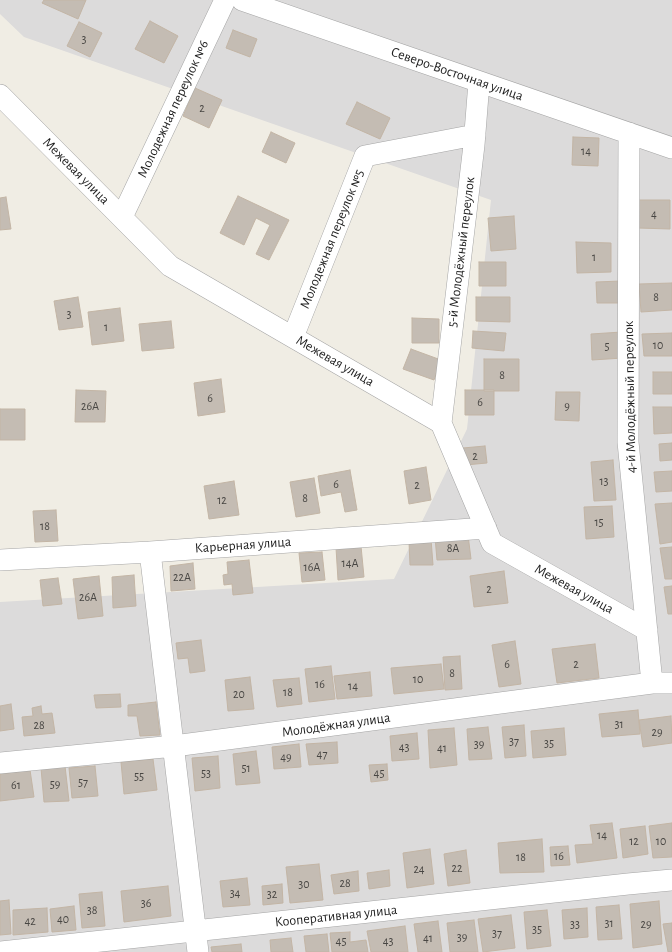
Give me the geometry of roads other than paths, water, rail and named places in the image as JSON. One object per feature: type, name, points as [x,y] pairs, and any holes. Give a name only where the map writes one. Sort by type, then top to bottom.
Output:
[{"type":"street","name":"Молодежная переулок №6","points":[[122,217],[225,0]]},
{"type":"street","name":"Северо-Восточная улица","points":[[242,0],[672,148]]},
{"type":"street","name":"5-й Молодёжный переулок","points":[[441,423],[475,136],[479,82]]},
{"type":"street","name":"Межевая улица","points":[[0,95],[170,266],[441,423],[492,543],[647,630]]},
{"type":"street","name":"4-й Молодёжный переулок","points":[[629,133],[628,442],[647,630],[662,683]]},
{"type":"street","name":"Молодежная переулок №5","points":[[293,337],[365,156],[475,136]]},
{"type":"street","name":"Карьерная улица","points":[[0,560],[150,552],[486,528]]},
{"type":"street","points":[[150,552],[198,952]]},
{"type":"street","name":"Молодёжная улица","points":[[0,763],[174,746],[662,683]]},
{"type":"street","name":"Кооперативная улица","points":[[0,952],[672,880]]}]
